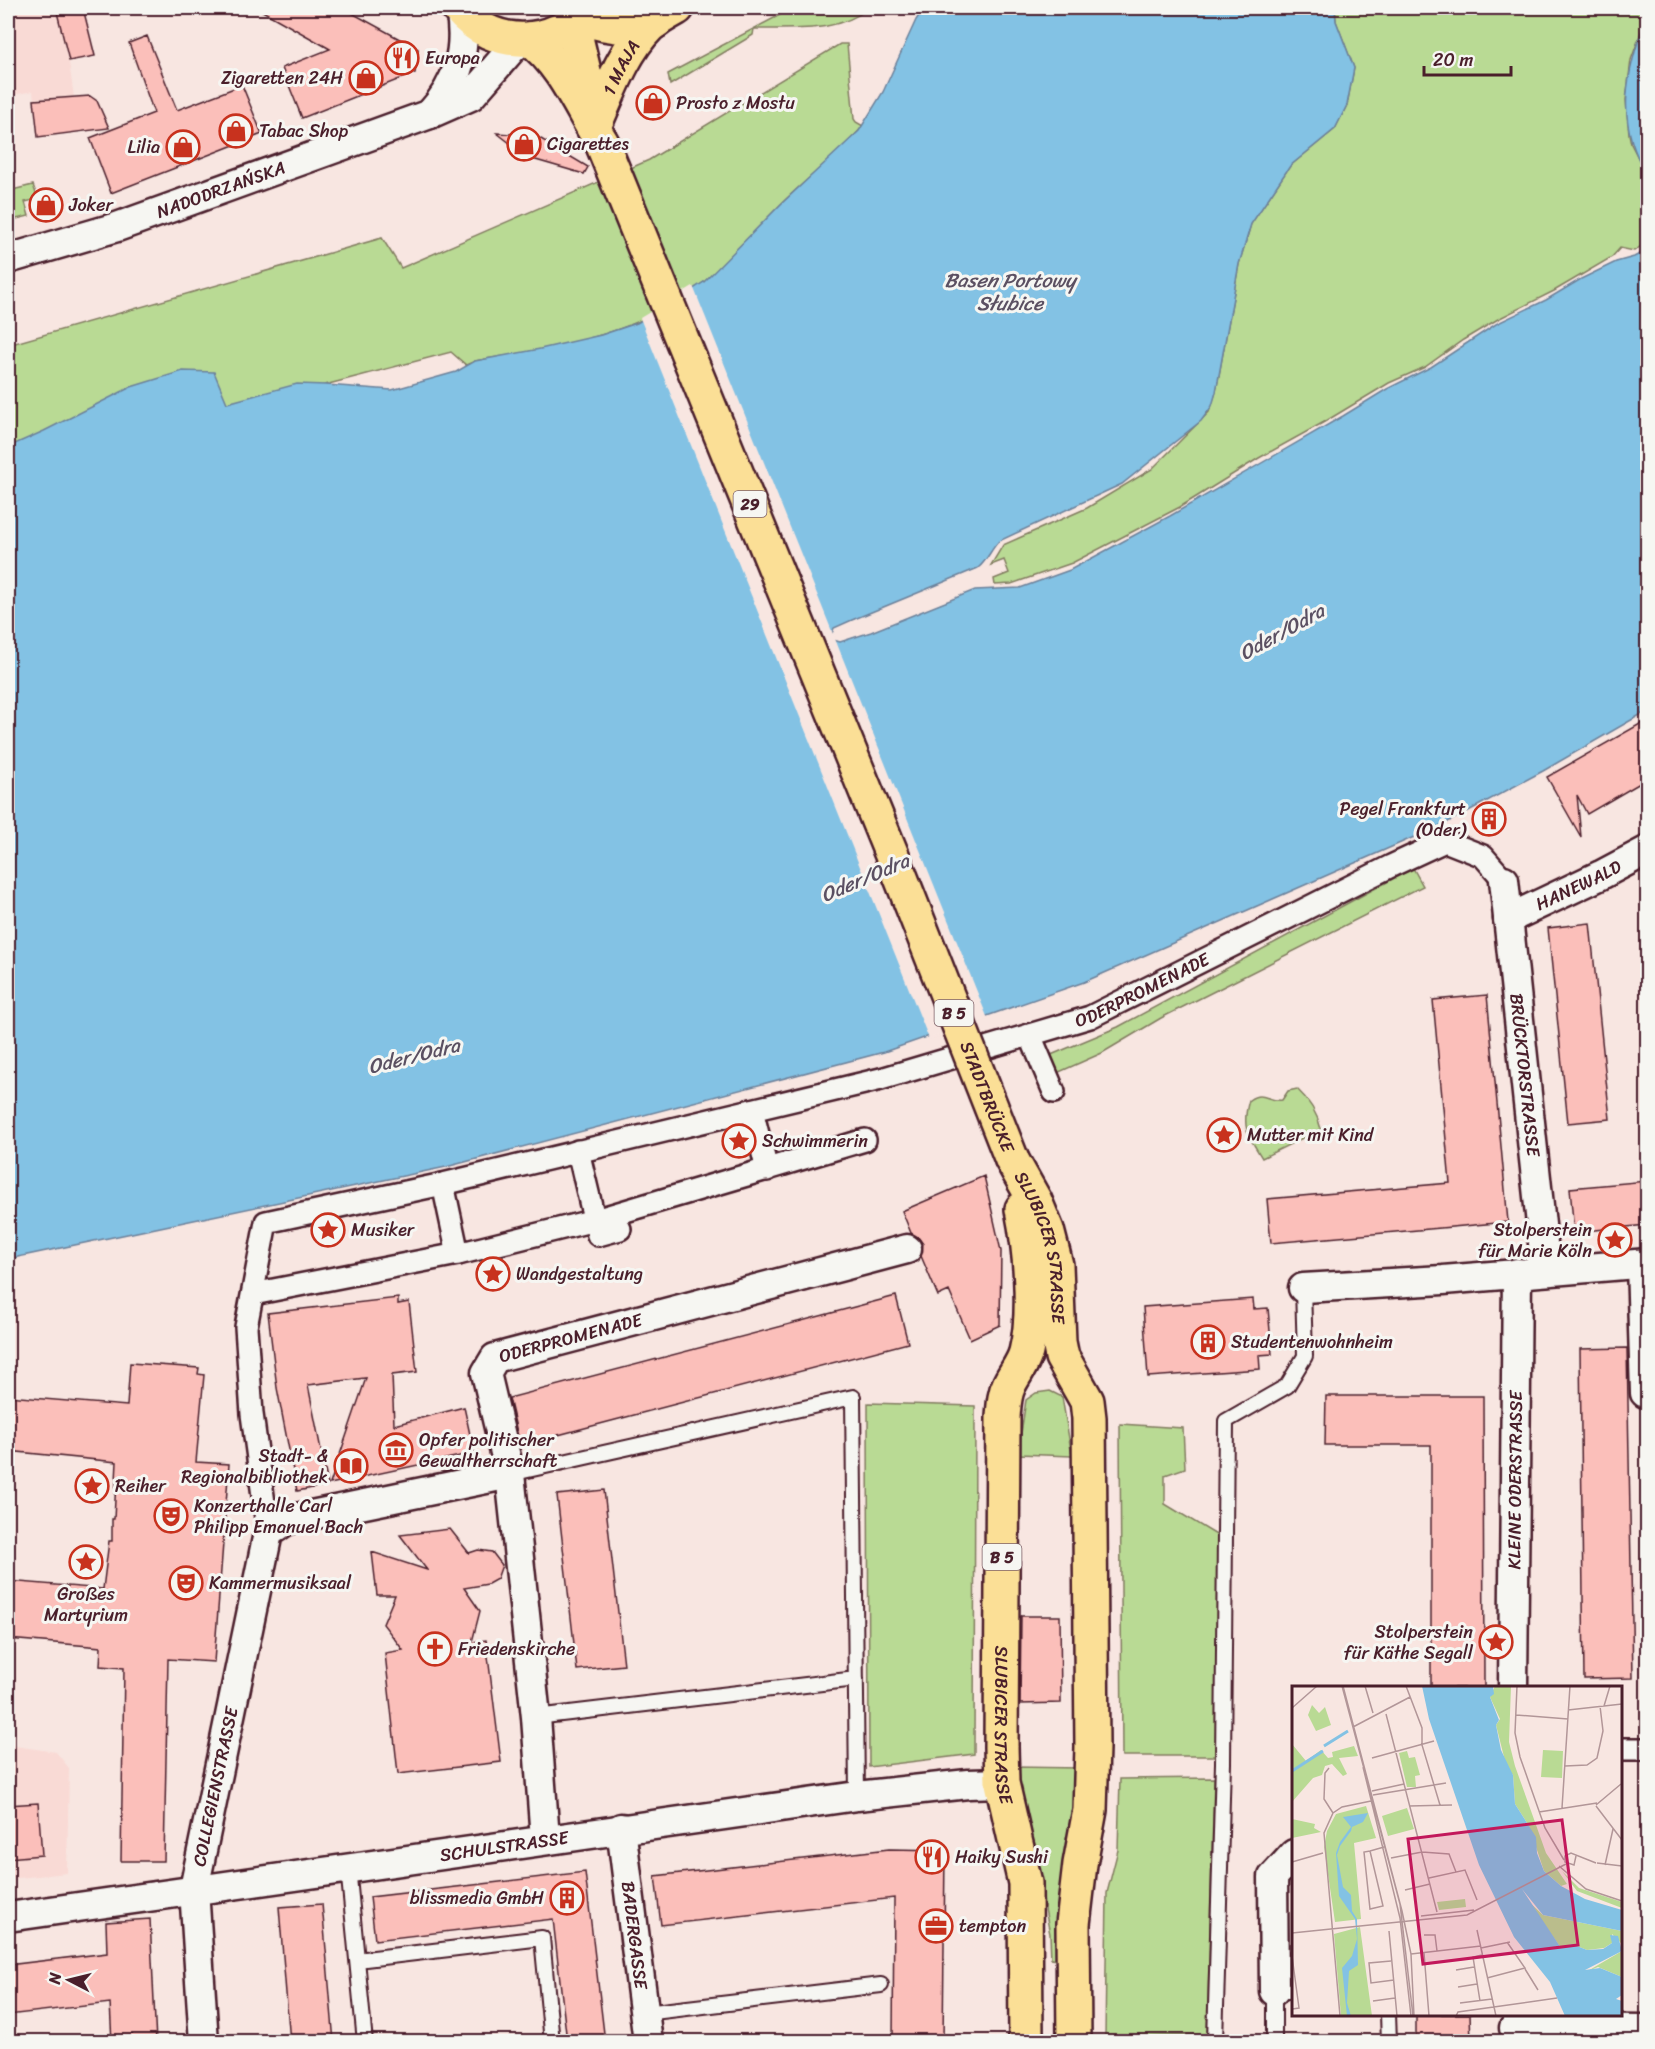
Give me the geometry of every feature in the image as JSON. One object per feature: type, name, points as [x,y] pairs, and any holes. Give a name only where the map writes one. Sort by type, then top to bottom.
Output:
[{"type":"main road","points":[[459,8],[487,31],[503,37],[526,40],[554,34],[582,15]]},
{"type":"main road","name":"1 MAJA","points":[[582,15],[600,23],[620,26],[649,23],[666,14]]},
{"type":"main road","name":"1 MAJA","points":[[599,133],[626,59],[638,39],[666,14]]},
{"type":"main road","name":"29","points":[[582,15],[577,42],[599,133],[896,865]]},
{"type":"main road","name":"29","points":[[526,40],[546,54],[556,66],[599,133]]},
{"type":"main road","name":"STADTBRÜCKE","points":[[896,865],[1012,1160]]},
{"type":"main road","name":"SLUBICER STRASSE","points":[[1012,1160],[1029,1252],[1030,1297],[1026,1355],[1008,1386],[1002,1417],[1002,1783],[1025,1882],[1026,2042]]},
{"type":"main road","name":"SLUBICER STRASSE","points":[[1012,1160],[1035,1201],[1047,1230],[1056,1265],[1059,1342],[1062,1357],[1087,1401],[1089,1418],[1092,1747],[1090,1810],[1080,1864],[1073,1924],[1074,2042]]},
{"type":"main road","points":[[1017,1371],[1037,1365],[1051,1365],[1060,1366],[1071,1374]]},
{"type":"street","points":[[430,114],[448,91],[460,66],[464,39],[459,8]]},
{"type":"street","name":"NADODRZAŃSKA","points":[[8,259],[117,227],[430,114],[471,96],[511,50],[526,40]]},
{"type":"street","name":"ODERPROMENADE","points":[[246,1327],[266,1222],[443,1184],[881,1079],[1090,1017],[1390,866],[1445,842],[1483,856],[1504,880]]},
{"type":"street","name":"HANEWALD","points":[[1508,919],[1601,875],[1647,850]]},
{"type":"street","name":"BRÜCKTORSTRASSE","points":[[1504,880],[1546,1271]]},
{"type":"street","points":[[1030,1035],[1054,1092]]},
{"type":"street","points":[[752,1110],[767,1170]]},
{"type":"street","points":[[253,1294],[458,1254],[595,1220],[866,1140]]},
{"type":"street","points":[[578,1151],[598,1235],[620,1229]]},
{"type":"street","points":[[443,1184],[458,1254]]},
{"type":"street","name":"ODERPROMENADE","points":[[545,1839],[536,1717],[510,1474],[486,1373],[495,1358],[907,1249]]},
{"type":"street","points":[[1303,1288],[1443,1280],[1644,1264],[1646,1393]]},
{"type":"street","name":"KLEINE ODERSTRASSE","points":[[1513,1686],[1517,1273]]},
{"type":"street","name":"COLLEGIENSTRASSE","points":[[204,2042],[194,1889],[268,1533],[252,1414],[246,1327]]},
{"type":"street","points":[[268,1533],[287,1520],[510,1474]]},
{"type":"street","points":[[1622,1749],[1647,1749]]},
{"type":"street","name":"SCHULSTRASSE","points":[[8,1917],[856,1796],[968,1784],[1002,1783]]},
{"type":"street","name":"BADERGASSE","points":[[621,1828],[648,2042]]},
{"type":"street","points":[[1284,1991],[1273,1877],[1292,1855]]},
{"type":"street","points":[[1514,2028],[1647,2029]]},
{"type":"lane","points":[[1215,2042],[1223,1763],[1226,1421],[1287,1386],[1305,1356],[1303,1288]]},
{"type":"lane","points":[[510,1474],[853,1397],[856,1796]]},
{"type":"lane","points":[[536,1717],[856,1679]]},
{"type":"lane","points":[[348,1867],[365,2042]]},
{"type":"lane","points":[[357,1960],[542,1938],[552,2042]]},
{"type":"lane","points":[[645,2013],[881,1985]]},
{"type":"lane","points":[[1274,2042],[1284,1991]]},
{"type":"lane","points":[[1388,2016],[1389,2042]]},
{"type":"shaded area","points":[[8,8],[83,8],[95,56],[69,62],[74,97],[34,100],[33,91],[8,96]]},
{"type":"shaded area","points":[[8,1745],[56,1752],[69,1768],[67,1873],[8,1879]]},
{"type":"green space","points":[[793,8],[869,8],[843,22],[829,26],[754,29],[753,35],[670,85],[668,74]]},
{"type":"green space","points":[[1335,8],[1647,8],[1647,16],[1631,60],[1626,100],[1631,144],[1647,175],[1647,242],[1634,251],[1620,248],[1612,257],[1554,291],[1498,319],[1425,367],[1389,383],[1259,458],[1180,507],[1072,563],[1011,584],[995,585],[994,579],[1009,573],[1004,560],[991,565],[1003,545],[1087,508],[1152,469],[1209,412],[1216,392],[1239,264],[1251,224],[1290,166],[1335,129],[1347,105],[1354,68],[1336,21]]},
{"type":"green space","points":[[840,44],[847,44],[854,119],[863,126],[704,282],[679,300],[652,315],[624,327],[565,344],[475,361],[466,365],[451,352],[321,386],[8,457],[8,345],[382,238],[401,268],[649,160]]},
{"type":"green space","points":[[33,185],[38,199],[25,202],[29,216],[8,221],[8,191]]},
{"type":"green space","points":[[1413,868],[1423,886],[1161,1018],[1102,1053],[1057,1073],[1051,1055],[1118,1027]]},
{"type":"green space","points":[[1297,1089],[1312,1108],[1321,1129],[1262,1158],[1247,1131],[1246,1118],[1249,1100],[1262,1096],[1282,1100],[1288,1091]]},
{"type":"green space","points":[[1050,1391],[1062,1397],[1072,1456],[1018,1454],[1026,1400],[1036,1393]]},
{"type":"green space","points":[[868,1403],[975,1406],[974,1754],[869,1767]]},
{"type":"green space","points":[[1120,1424],[1183,1428],[1185,1468],[1165,1475],[1165,1504],[1218,1536],[1217,1756],[1122,1756]]},
{"type":"green space","points":[[1013,1767],[1080,1768],[1057,1960],[1051,1959],[1050,1934],[1039,1879],[1035,1844],[1021,1807]]},
{"type":"green space","points":[[1214,1778],[1207,2035],[1105,2038],[1107,1893],[1118,1850],[1120,1779]]},
{"type":"water","points":[[924,8],[1335,8],[1336,21],[1354,68],[1347,105],[1335,129],[1290,166],[1251,224],[1239,264],[1216,392],[1212,406],[1201,421],[1122,484],[999,541],[978,568],[834,628],[830,639],[840,642],[871,632],[975,590],[1020,588],[1070,570],[1170,516],[1387,389],[1431,367],[1496,324],[1546,300],[1581,279],[1647,250],[1647,711],[1446,823],[1084,982],[884,1052],[446,1167],[8,1259],[8,447],[131,387],[183,371],[214,372],[227,403],[297,384],[392,390],[456,372],[475,361],[601,335],[637,323],[704,282],[781,204],[859,131],[883,92],[916,20]]},
{"type":"water","points":[[1647,16],[1647,175],[1630,136],[1627,96],[1634,57]]},
{"type":"pier","points":[[693,286],[988,1019],[929,1039],[640,318]]},
{"type":"building","points":[[56,8],[83,8],[95,56],[69,61]]},
{"type":"building","points":[[257,8],[343,8],[418,49],[415,73],[302,118],[282,68],[330,49]]},
{"type":"building","points":[[147,36],[177,110],[242,85],[262,134],[111,193],[90,138],[154,113],[129,43]]},
{"type":"building","points":[[90,96],[97,101],[109,128],[38,137],[34,100]]},
{"type":"building","points":[[497,133],[536,136],[588,167],[584,174],[529,158]]},
{"type":"building","points":[[1647,720],[1647,779],[1587,814],[1577,795],[1581,837],[1547,777]]},
{"type":"building","points":[[1590,923],[1610,1119],[1568,1123],[1548,928]]},
{"type":"building","points":[[1487,995],[1508,1222],[1271,1243],[1267,1199],[1450,1183],[1433,1000]]},
{"type":"building","points":[[984,1176],[1001,1251],[1000,1325],[970,1339],[949,1291],[938,1296],[921,1256],[923,1244],[911,1233],[902,1211]]},
{"type":"building","points":[[1647,1181],[1647,1225],[1574,1232],[1570,1188]]},
{"type":"building","points":[[896,1296],[908,1343],[520,1445],[509,1398]]},
{"type":"building","points":[[398,1298],[398,1304],[409,1302],[417,1372],[392,1375],[394,1425],[464,1407],[474,1453],[330,1484],[366,1378],[308,1385],[328,1485],[297,1491],[277,1388],[268,1313]]},
{"type":"building","name":"Studentenwohnheim","points":[[1253,1299],[1254,1309],[1268,1308],[1272,1354],[1259,1355],[1260,1369],[1148,1377],[1143,1307]]},
{"type":"building","points":[[1627,1348],[1633,1678],[1584,1679],[1580,1349]]},
{"type":"building","name":"Konzerthalle Carl Philipp Emanuel Bach","points":[[130,1363],[199,1368],[198,1374],[204,1375],[196,1462],[229,1464],[214,1662],[168,1659],[164,1861],[121,1861],[124,1668],[100,1666],[101,1647],[8,1639],[8,1581],[103,1589],[109,1541],[112,1541],[117,1462],[8,1451],[8,1396],[127,1406]]},
{"type":"building","points":[[1326,1396],[1483,1396],[1484,1686],[1431,1686],[1431,1445],[1325,1445]]},
{"type":"building","points":[[604,1490],[624,1665],[577,1670],[557,1495]]},
{"type":"building","name":"Friedenskirche","points":[[450,1529],[469,1553],[478,1550],[492,1552],[502,1565],[497,1579],[488,1584],[464,1588],[480,1611],[472,1642],[486,1640],[501,1762],[398,1774],[385,1653],[403,1650],[383,1624],[395,1595],[377,1595],[372,1552],[427,1570],[400,1535]]},
{"type":"building","points":[[1021,1616],[1060,1616],[1061,1703],[1020,1704]]},
{"type":"building","points":[[38,1803],[42,1855],[8,1858],[8,1805]]},
{"type":"building","points":[[889,1849],[945,1850],[943,2042],[893,2042],[894,1898],[661,1925],[655,1876]]},
{"type":"building","points":[[585,1872],[605,2042],[567,2042],[553,1919],[375,1940],[370,1897]]},
{"type":"building","points":[[322,1904],[334,2042],[290,2042],[279,1907]]},
{"type":"building","points":[[150,1919],[156,2042],[112,2042],[110,2003],[8,2015],[8,1965],[107,1953],[106,1922]]},
{"type":"building","points":[[1416,2016],[1470,2016],[1471,2042],[1416,2042]]},
{"type":"place","name":"Europa","points":[[402,58]]},
{"type":"place","name":"Zigaretten 24H","points":[[366,78]]},
{"type":"place","name":"Prosto z Mostu","points":[[653,103]]},
{"type":"place","name":"Tabac Shop","points":[[236,131]]},
{"type":"place","name":"Cigarettes","points":[[524,144]]},
{"type":"place","name":"Lilia","points":[[183,147]]},
{"type":"place","name":"Joker","points":[[46,205]]},
{"type":"place","name":"Pegel Frankfurt (Oder)","points":[[1489,819]]},
{"type":"place","name":"Mutter mit Kind","points":[[1224,1135]]},
{"type":"place","name":"Schwimmerin","points":[[739,1141]]},
{"type":"place","name":"Musiker","points":[[328,1230]]},
{"type":"place","name":"Stolperstein für Marie Köln","points":[[1615,1240]]},
{"type":"place","name":"Wandgestaltung","points":[[493,1274]]},
{"type":"place","name":"Studentenwohnheim","points":[[1208,1342]]},
{"type":"place","name":"Opfer politischer Gewaltherrschaft","points":[[396,1450]]},
{"type":"place","name":"Stadt- & Regionalbibliothek","points":[[351,1466]]},
{"type":"place","name":"Reiher","points":[[92,1486]]},
{"type":"place","name":"Konzerthalle Carl Philipp Emanuel Bach","points":[[171,1516]]},
{"type":"place","name":"Großes Martyrium","points":[[86,1562]]},
{"type":"place","name":"Kammermusiksaal","points":[[186,1583]]},
{"type":"place","name":"Stolperstein für Käthe Segall","points":[[1496,1642]]},
{"type":"place","name":"Friedenskirche","points":[[435,1649]]},
{"type":"place","name":"Haiky Sushi","points":[[932,1857]]},
{"type":"place","name":"blissmedia GmbH","points":[[567,1898]]},
{"type":"place","name":"tempton","points":[[936,1926]]},
{"type":"water label","name":"Basen Portowy Słubice","points":[[1010,292]]},
{"type":"water label","name":"Oder/Odra","points":[[1282,632]]},
{"type":"water label","name":"Oder/Odra","points":[[865,878]]},
{"type":"water label","name":"Oder/Odra","points":[[414,1056]]}]
